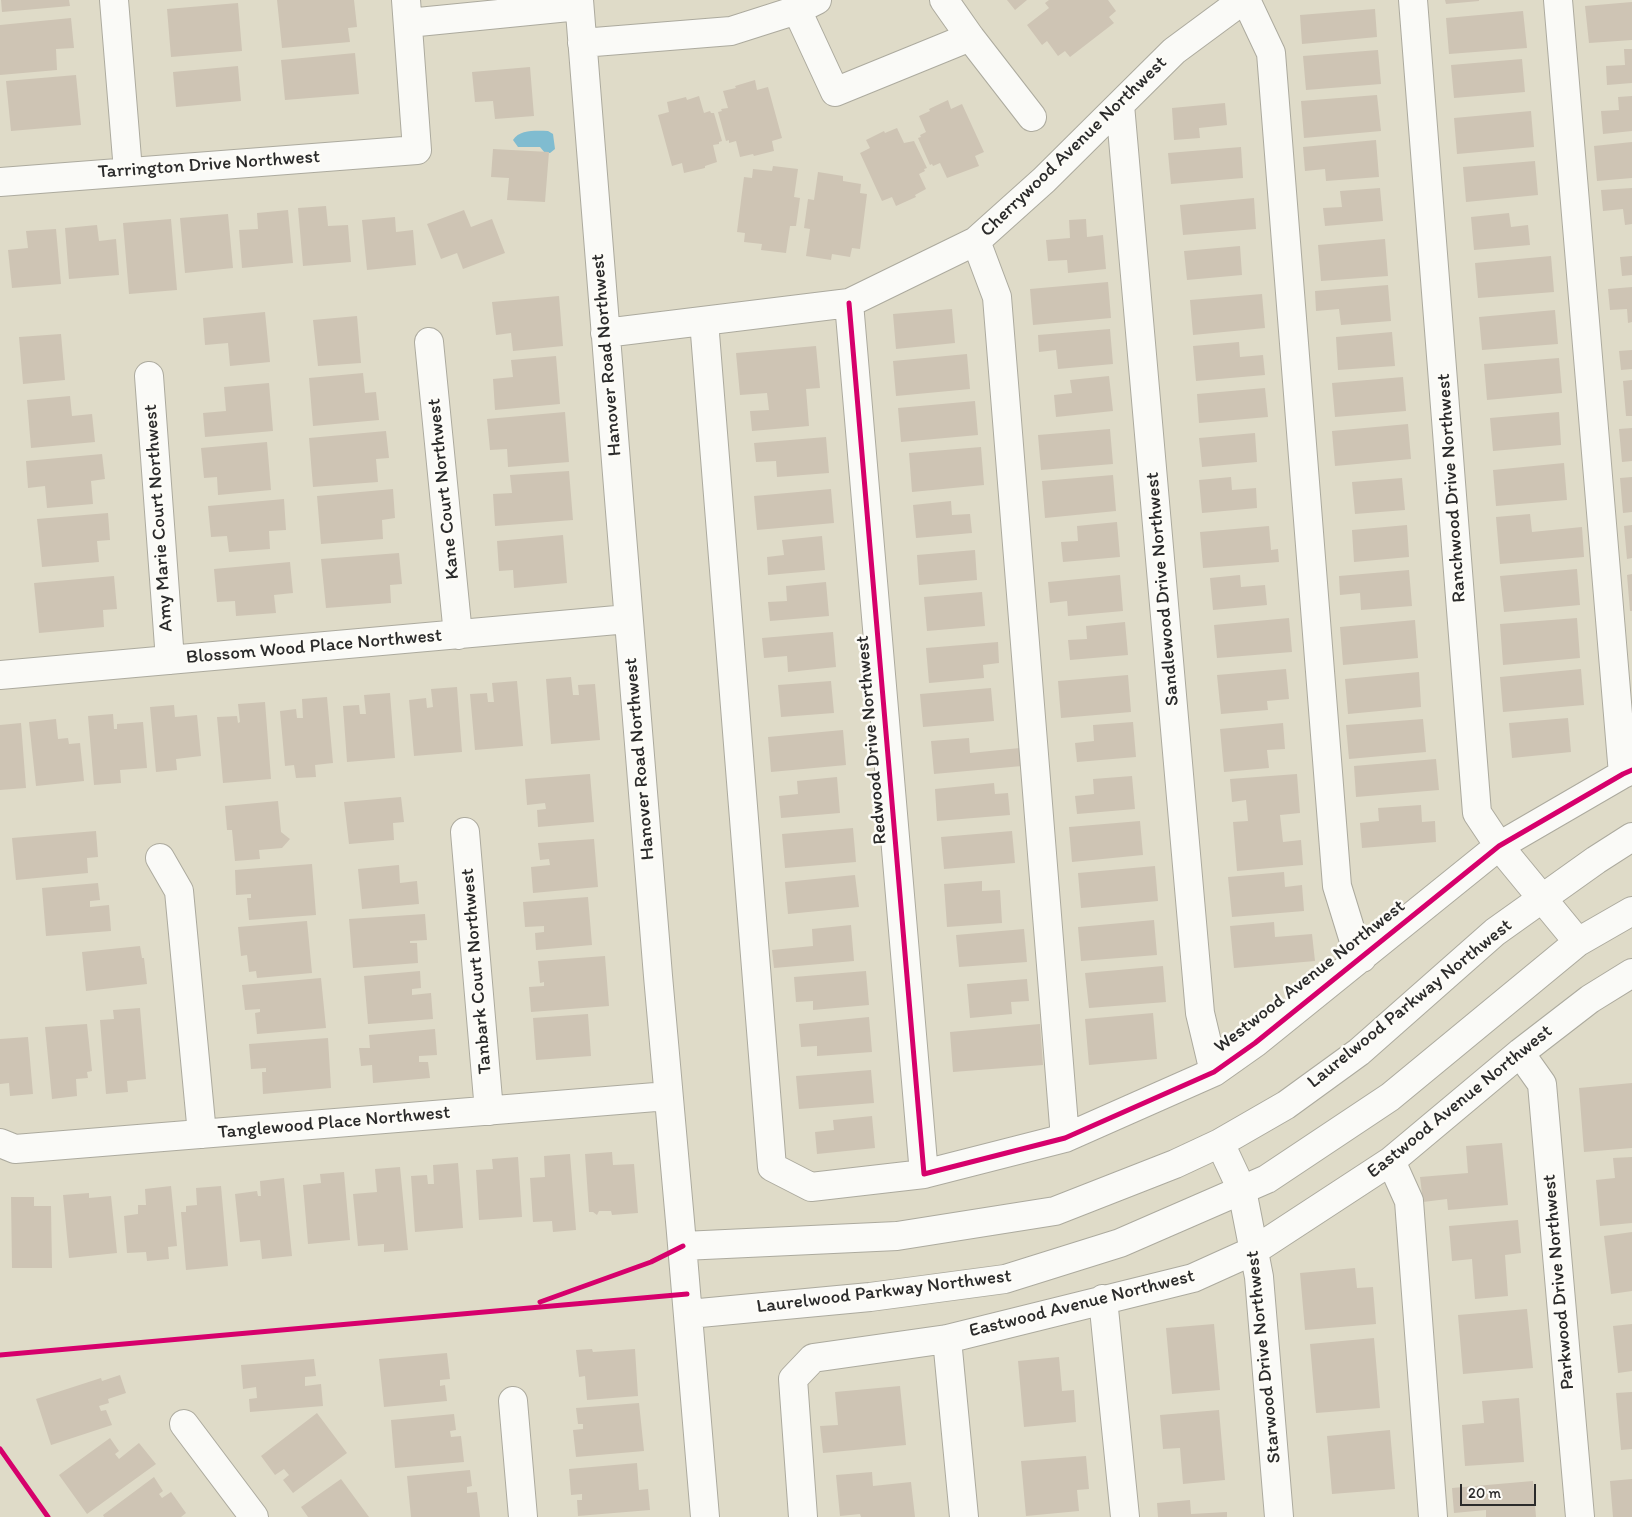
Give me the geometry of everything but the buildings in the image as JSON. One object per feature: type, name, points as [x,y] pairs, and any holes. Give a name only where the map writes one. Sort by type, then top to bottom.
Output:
[{"type":"street","points":[[114,0],[128,171]]},
{"type":"street","points":[[944,0],[1032,117]]},
{"type":"street","points":[[1244,0],[1271,53],[1337,886],[1353,938],[1362,958]]},
{"type":"street","name":"Cherrywood Avenue Northwest","points":[[605,333],[849,302],[976,241],[1044,180],[1174,51],[1244,0]]},
{"type":"street","name":"Ranchwood Drive Northwest","points":[[1413,0],[1477,813],[1499,846],[1578,942]]},
{"type":"street","points":[[1558,0],[1627,772]]},
{"type":"street","points":[[407,11],[579,3]]},
{"type":"street","name":"Hanover Road Northwest","points":[[579,3],[628,619],[705,1517]]},
{"type":"street","points":[[582,43],[731,31],[807,5],[835,92],[970,36]]},
{"type":"street","name":"Tarrington Drive Northwest","points":[[0,182],[417,150],[407,11]]},
{"type":"street","name":"Sandlewood Drive Northwest","points":[[1120,105],[1200,1013],[1214,1072]]},
{"type":"street","points":[[976,241],[997,297],[1065,1138]]},
{"type":"street","name":"Redwood Drive Northwest","points":[[849,302],[924,1174]]},
{"type":"street","name":"Westwood Avenue Northwest","points":[[704,320],[772,1167],[811,1187],[924,1174],[1065,1138],[1214,1072],[1255,1043],[1499,846],[1627,772]]},
{"type":"street","name":"Kane Court Northwest","points":[[429,342],[458,635]]},
{"type":"street","name":"Amy Marie Court Northwest","points":[[149,376],[170,660]]},
{"type":"street","name":"Blossom Wood Place Northwest","points":[[0,675],[628,619]]},
{"type":"street","name":"Tanbark Court Northwest","points":[[465,832],[489,1110]]},
{"type":"street","name":"Laurelwood Parkway Northwest","points":[[683,1246],[897,1236],[1055,1211],[1175,1164],[1220,1143],[1286,1105],[1359,1052],[1495,932],[1632,837]]},
{"type":"street","points":[[160,858],[179,891],[202,1134]]},
{"type":"street","name":"Laurelwood Parkway Northwest","points":[[689,1314],[870,1297],[1005,1279],[1120,1243],[1267,1179],[1390,1097],[1578,942],[1632,911]]},
{"type":"street","name":"Eastwood Avenue Northwest","points":[[803,1517],[793,1379],[812,1358],[947,1338],[1192,1278],[1254,1250],[1391,1161],[1520,1053],[1590,999],[1632,973]]},
{"type":"street","name":"Parkwood Drive Northwest","points":[[1520,1053],[1542,1084],[1580,1517]]},
{"type":"street","name":"Tanglewood Place Northwest","points":[[0,1143],[15,1149],[668,1096]]},
{"type":"street","name":"Starwood Drive Northwest","points":[[1220,1143],[1242,1190],[1260,1277],[1279,1517]]},
{"type":"street","points":[[1391,1161],[1409,1201],[1433,1517]]},
{"type":"street","points":[[1103,1299],[1126,1517]]},
{"type":"street","points":[[947,1338],[964,1517]]},
{"type":"street","points":[[513,1401],[523,1517]]},
{"type":"street","points":[[184,1424],[254,1517]]},
{"type":"water","points":[[548,131],[553,134],[555,149],[550,153],[545,153],[540,147],[518,147],[513,140],[524,132]]},
{"type":"cycle path","points":[[849,303],[924,1174],[1065,1138],[1214,1072],[1255,1043],[1499,846],[1632,770]]},
{"type":"cycle path","points":[[540,1302],[651,1262],[683,1246]]},
{"type":"cycle path","points":[[0,1355],[687,1294]]},
{"type":"cycle path","points":[[0,1449],[48,1517]]}]
